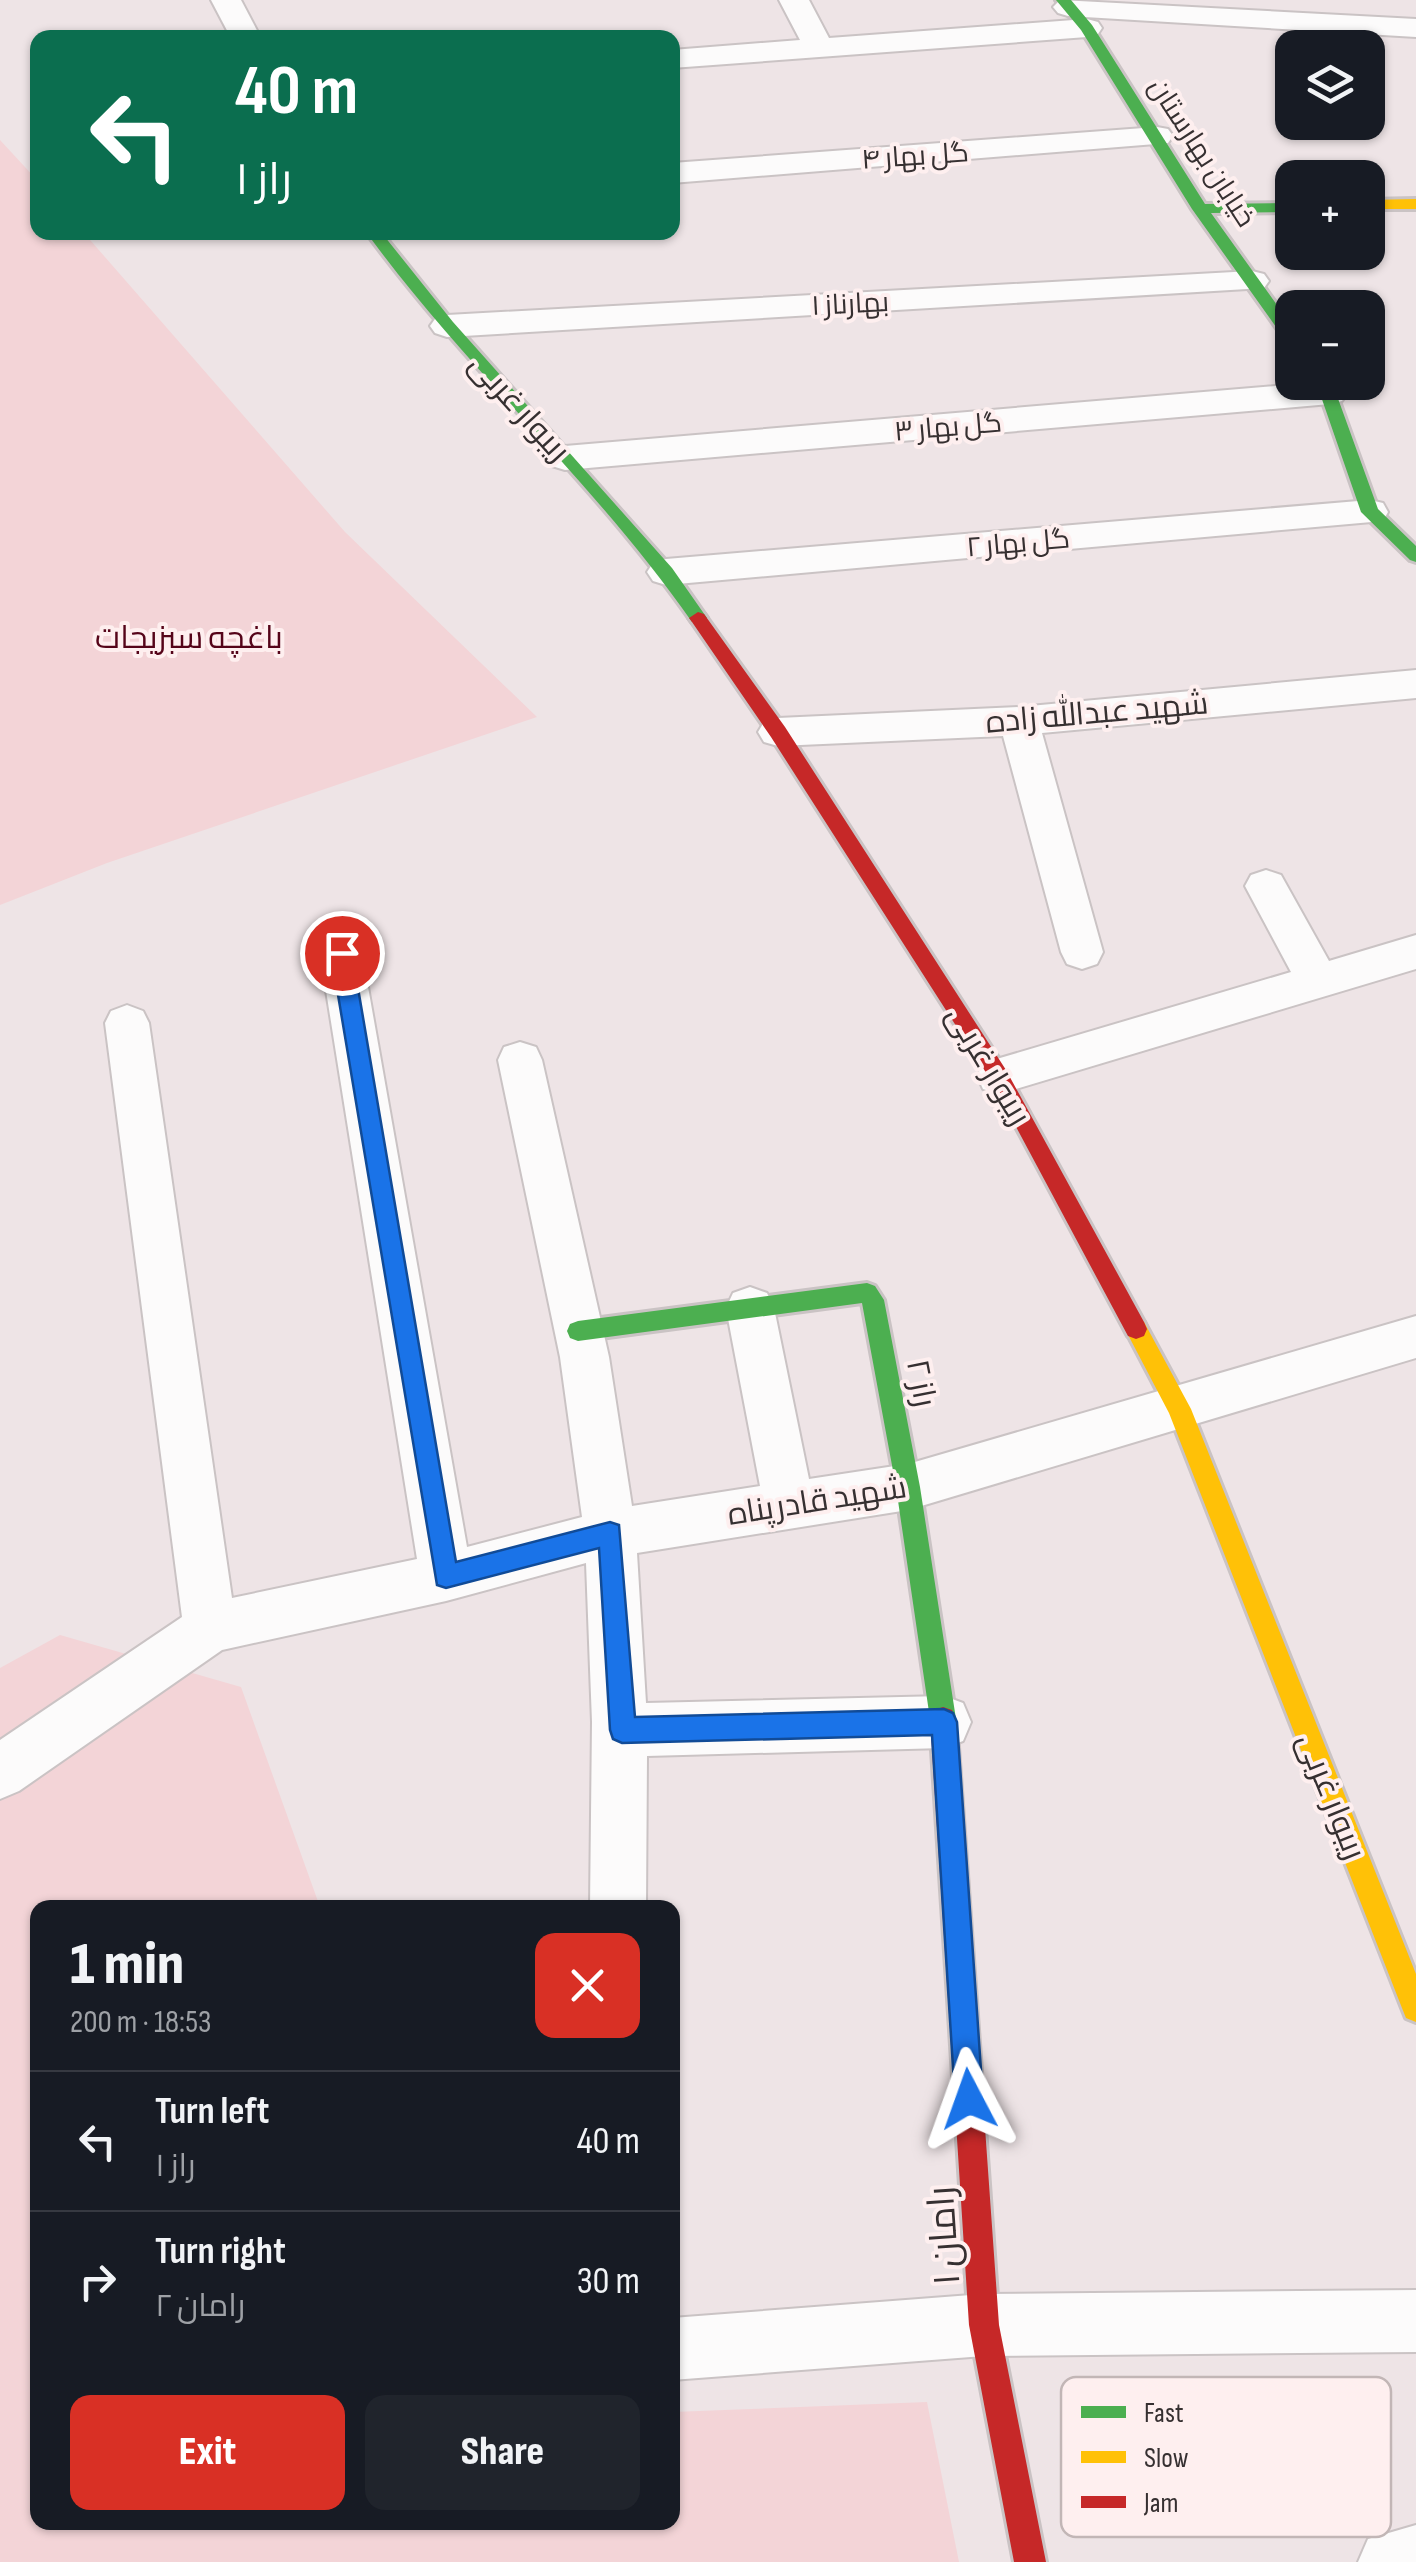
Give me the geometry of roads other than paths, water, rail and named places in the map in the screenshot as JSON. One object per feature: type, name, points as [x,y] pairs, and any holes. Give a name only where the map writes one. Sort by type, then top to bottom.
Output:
[{"type":"street","points":[[226,0],[242,30]]},
{"type":"street","points":[[794,0],[819,49]]},
{"type":"street","points":[[680,58],[819,49],[1073,12],[1416,28]]},
{"type":"street","name":"خیابان بهارستان","points":[[1073,12],[1157,136],[1200,209],[1275,313]]},
{"type":"street","name":"گل بهار ۴","points":[[680,172],[1157,136]]},
{"type":"street","points":[[1385,205],[1416,204]]},
{"type":"street","points":[[1200,209],[1275,207]]},
{"type":"street","name":"ریبوار غربی","points":[[379,240],[448,326],[666,572],[778,732],[999,1076],[1178,1408],[1416,2008]]},
{"type":"street","name":"بهارناز ۱","points":[[448,326],[1252,281]]},
{"type":"street","name":"گل بهار ۳","points":[[565,458],[1275,393]]},
{"type":"street","points":[[1331,400],[1370,512],[1416,556]]},
{"type":"street","name":"گل بهار ۲","points":[[666,572],[1370,512]]},
{"type":"street","name":"شهید عبدالله زاده","points":[[778,732],[1019,721],[1416,684]]},
{"type":"street","points":[[1019,721],[1082,952]]},
{"type":"street","points":[[1266,886],[1319,983]]},
{"type":"street","points":[[999,1076],[1416,952]]},
{"type":"street","points":[[342,953],[446,1577]]},
{"type":"street","points":[[0,1772],[210,1628],[127,1023]]},
{"type":"street","points":[[520,1060],[578,1332],[610,1533],[622,1730],[618,1900]]},
{"type":"street","name":"راز ۲","points":[[750,1308],[867,1293],[873,1300],[908,1487],[944,1722]]},
{"type":"street","points":[[578,1332],[750,1308],[789,1504]]},
{"type":"street","name":"شهید قادرپناه","points":[[210,1628],[446,1577],[610,1533],[908,1487],[1416,1337]]},
{"type":"street","points":[[622,1730],[944,1722]]},
{"type":"street","name":"رامان ۱","points":[[944,1722],[984,2325],[1030,2562]]},
{"type":"street","points":[[680,2348],[984,2325],[1416,2321]]},
{"type":"street","points":[[1391,2562],[1416,2558]]},
{"type":"park label","name":"باغچه سبزیجات","points":[[189,637]]}]
